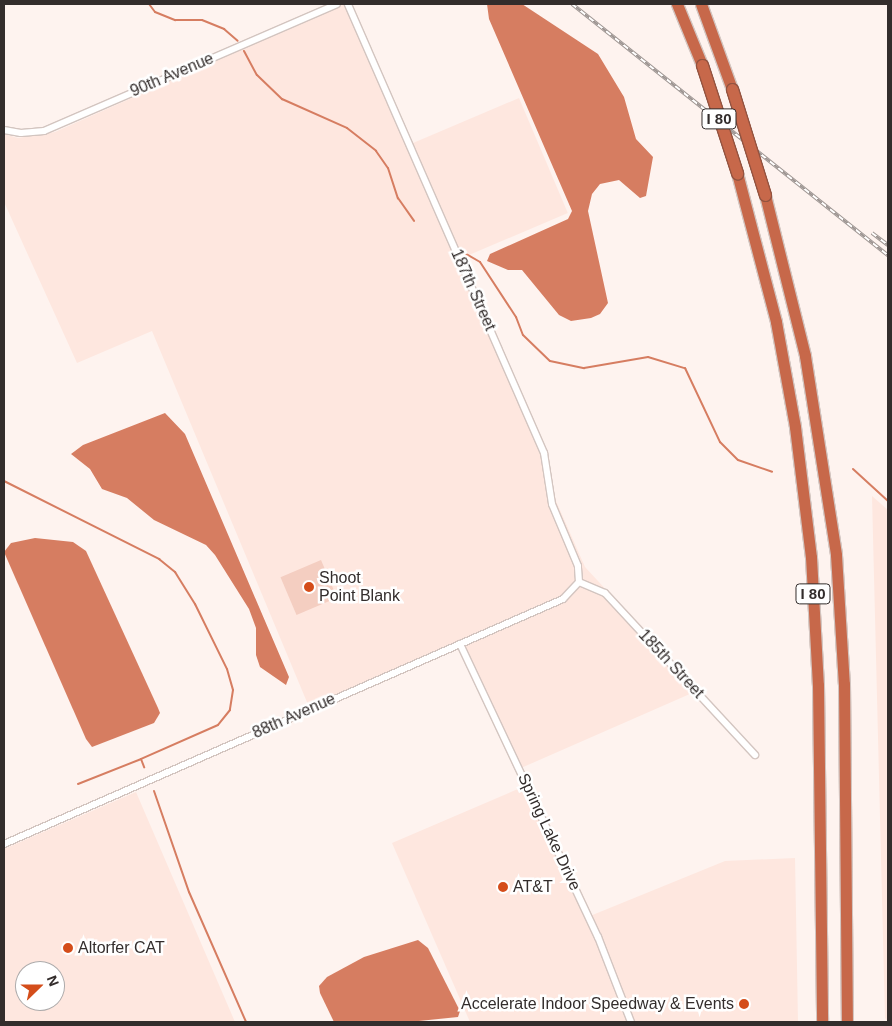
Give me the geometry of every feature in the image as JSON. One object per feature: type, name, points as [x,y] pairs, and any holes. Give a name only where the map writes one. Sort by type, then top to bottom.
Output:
[{"type":"highway","name":"I 80","points":[[677,4],[702,65],[737,173],[776,322],[795,427],[811,557],[818,685],[822,1022]]},
{"type":"highway","name":"I 80","points":[[701,4],[732,89],[765,195],[805,356],[836,555],[844,684],[848,1022]]},
{"type":"street","name":"90th Avenue","points":[[4,130],[22,134],[44,130],[337,4]]},
{"type":"street","name":"187th Street","points":[[348,4],[544,453],[552,504],[578,566],[579,582]]},
{"type":"street","name":"88th Avenue","points":[[4,844],[568,596],[579,582]]},
{"type":"street","name":"185th Street","points":[[579,582],[606,593],[755,755]]},
{"type":"street","name":"Spring Lake Drive","points":[[460,644],[598,937],[632,1022]]},
{"type":"shaded area","points":[[344,4],[537,442],[542,440],[556,501],[585,567],[699,690],[521,768],[460,642],[309,707],[152,331],[77,363],[4,202],[4,134],[18,138],[55,132]]},
{"type":"shaded area","points":[[487,4],[522,4],[598,54],[624,97],[636,139],[653,157],[646,196],[640,198],[619,180],[600,184],[592,194],[588,211],[608,303],[600,314],[591,318],[571,321],[559,315],[522,270],[508,270],[487,261],[490,254],[568,219],[572,211],[489,19]]},
{"type":"shaded area","points":[[519,98],[568,213],[460,259],[411,144]]},
{"type":"shaded area","points":[[165,413],[185,434],[289,677],[286,685],[260,667],[256,655],[256,628],[249,609],[215,555],[206,545],[154,520],[127,498],[102,489],[90,469],[71,454],[83,445]]},
{"type":"shaded area","points":[[872,496],[888,510],[888,1022],[885,1018]]},
{"type":"shaded area","points":[[35,538],[73,542],[86,551],[160,713],[154,723],[92,747],[86,739],[4,552],[11,543]]},
{"type":"shaded area","name":"Shoot Point Blank","points":[[321,560],[337,598],[297,615],[280,577]]},
{"type":"shaded area","points":[[525,786],[597,939],[627,1022],[470,1022],[392,843]]},
{"type":"shaded area","points":[[136,792],[235,1022],[4,1022],[4,849]]},
{"type":"shaded area","points":[[795,858],[798,1022],[634,1022],[590,916],[725,861]]},
{"type":"shaded area","points":[[418,940],[428,948],[460,1011],[458,1017],[409,1022],[334,1022],[320,993],[319,986],[327,977],[364,957]]},
{"type":"waterway","points":[[149,4],[155,12],[175,20],[202,20],[224,29],[238,41]]},
{"type":"waterway","points":[[244,51],[257,75],[282,99],[347,128],[376,151],[388,168],[398,198],[414,221]]},
{"type":"waterway","points":[[461,251],[480,262],[516,317],[523,335],[550,361],[584,368],[648,357],[685,368],[720,442],[738,460],[772,472]]},
{"type":"waterway","points":[[853,469],[888,501]]},
{"type":"waterway","points":[[4,481],[159,559],[175,572],[195,604],[227,669],[233,690],[230,710],[218,725],[141,759],[144,767]]},
{"type":"waterway","points":[[78,784],[141,759]]},
{"type":"waterway","points":[[154,791],[189,892],[246,1022]]},
{"type":"railway","points":[[572,4],[888,255]]},
{"type":"railway","points":[[872,233],[888,245]]},
{"type":"place","name":"Shoot Point Blank","points":[[309,587]]},
{"type":"place","name":"AT&T","points":[[503,887]]},
{"type":"place","name":"Altorfer CAT","points":[[68,948]]},
{"type":"place","name":"Accelerate Indoor Speedway & Events","points":[[744,1004]]}]
